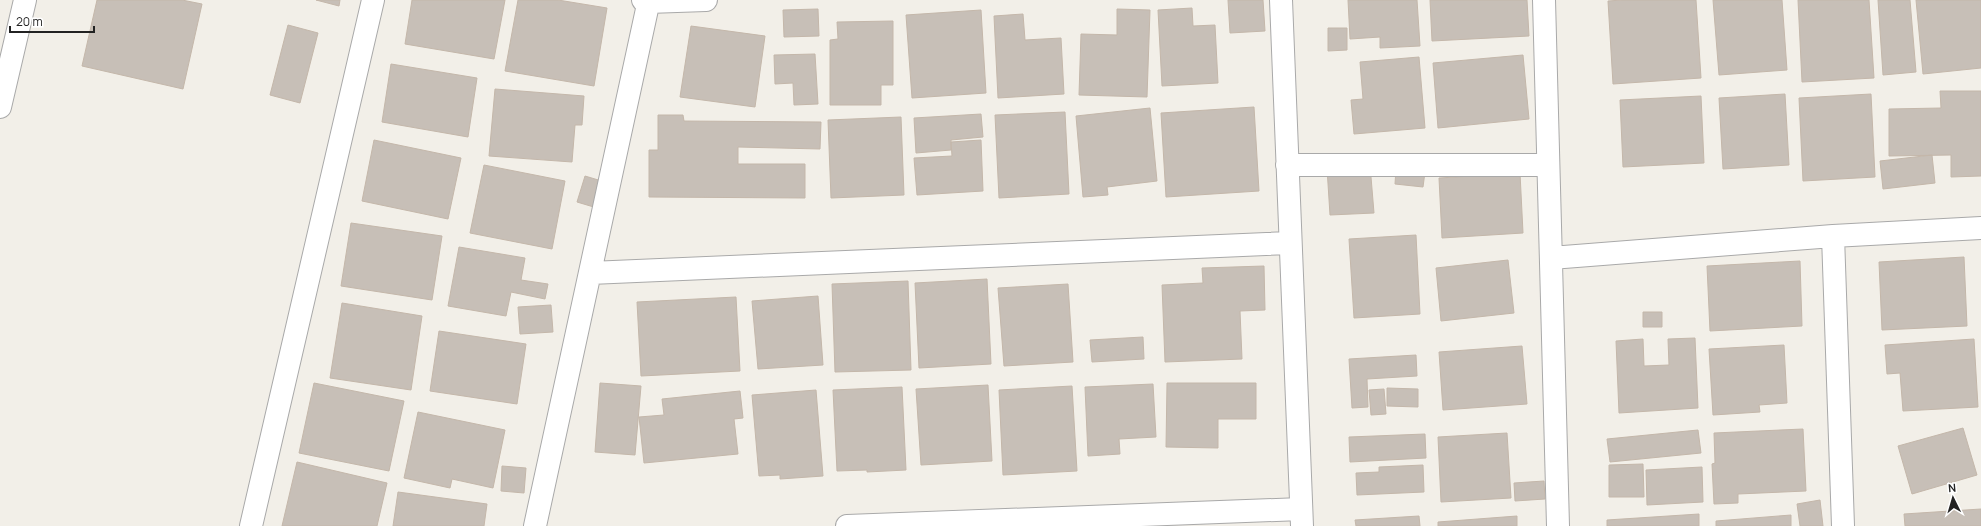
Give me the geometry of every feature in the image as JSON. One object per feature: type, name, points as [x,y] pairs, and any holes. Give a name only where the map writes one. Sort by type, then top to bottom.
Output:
[{"type":"street","points":[[0,107],[25,0]]},
{"type":"street","points":[[251,526],[373,0]]},
{"type":"street","points":[[535,526],[647,1],[706,0]]},
{"type":"street","points":[[847,526],[1301,517],[1281,0]]},
{"type":"street","points":[[1544,0],[1558,526]]},
{"type":"street","points":[[1287,165],[1548,165]]},
{"type":"street","points":[[1551,258],[1833,236],[1981,228]]},
{"type":"street","points":[[1833,236],[1843,526]]},
{"type":"street","points":[[590,273],[1290,243]]},
{"type":"building","points":[[97,0],[182,0],[202,4],[183,89],[82,66]]},
{"type":"building","points":[[316,0],[340,0],[339,6]]},
{"type":"building","points":[[412,0],[505,0],[494,59],[405,44]]},
{"type":"building","points":[[518,0],[558,0],[607,8],[594,86],[505,71]]},
{"type":"building","points":[[1228,0],[1263,0],[1265,31],[1230,33]]},
{"type":"building","points":[[1348,0],[1417,0],[1420,46],[1380,48],[1380,37],[1350,39]]},
{"type":"building","points":[[1430,0],[1527,0],[1529,36],[1432,41]]},
{"type":"building","points":[[1696,0],[1701,78],[1613,84],[1608,1]]},
{"type":"building","points":[[1713,0],[1782,0],[1787,70],[1719,75]]},
{"type":"building","points":[[1798,0],[1869,0],[1874,78],[1802,82]]},
{"type":"building","points":[[1878,0],[1910,0],[1916,72],[1883,75]]},
{"type":"building","points":[[1916,0],[1981,0],[1981,68],[1923,74]]},
{"type":"building","points":[[1192,8],[1193,26],[1215,25],[1218,83],[1162,86],[1158,10]]},
{"type":"building","points":[[818,9],[819,36],[784,37],[783,10]]},
{"type":"building","points":[[1117,9],[1150,10],[1147,97],[1079,95],[1081,34],[1117,35]]},
{"type":"building","points":[[981,10],[986,93],[912,98],[906,15]]},
{"type":"building","points":[[1023,14],[1025,40],[1061,38],[1064,94],[998,98],[994,16]]},
{"type":"building","points":[[893,21],[893,85],[881,85],[881,105],[830,105],[830,40],[838,39],[837,22]]},
{"type":"building","points":[[288,25],[318,33],[300,103],[270,95]]},
{"type":"building","points":[[691,26],[765,36],[755,107],[680,97]]},
{"type":"building","points":[[1328,28],[1347,28],[1347,50],[1328,51]]},
{"type":"building","points":[[815,54],[818,104],[794,105],[793,83],[775,84],[774,55]]},
{"type":"building","points":[[1523,55],[1529,119],[1438,128],[1433,63]]},
{"type":"building","points":[[1419,57],[1425,128],[1354,134],[1351,100],[1363,99],[1360,62]]},
{"type":"building","points":[[391,64],[477,78],[468,137],[382,122]]},
{"type":"building","points":[[495,89],[584,96],[582,125],[575,125],[572,162],[489,156]]},
{"type":"building","points":[[1940,91],[1981,91],[1981,176],[1951,177],[1951,155],[1889,156],[1889,109],[1941,108]]},
{"type":"building","points":[[1785,94],[1789,165],[1723,169],[1719,98]]},
{"type":"building","points":[[1871,94],[1875,177],[1803,181],[1799,98]]},
{"type":"building","points":[[1701,96],[1704,163],[1623,167],[1620,100]]},
{"type":"building","points":[[1254,107],[1259,191],[1166,197],[1161,113]]},
{"type":"building","points":[[1150,108],[1157,181],[1107,187],[1108,195],[1083,197],[1076,116]]},
{"type":"building","points":[[1065,112],[1069,194],[999,198],[995,115]]},
{"type":"building","points":[[981,114],[983,137],[951,140],[951,150],[916,153],[914,118]]},
{"type":"building","points":[[658,115],[683,115],[684,121],[821,122],[820,149],[738,147],[738,164],[805,164],[805,198],[649,197],[649,150],[658,150]]},
{"type":"building","points":[[901,117],[904,195],[831,198],[828,120]]},
{"type":"building","points":[[374,140],[461,158],[448,219],[362,201]]},
{"type":"building","points":[[981,140],[983,191],[917,195],[914,158],[952,156],[951,142]]},
{"type":"building","points":[[1932,155],[1935,183],[1883,189],[1880,161]]},
{"type":"building","points":[[484,165],[565,181],[552,249],[470,233]]},
{"type":"building","points":[[1370,165],[1374,213],[1330,215],[1327,168]]},
{"type":"building","points":[[1396,169],[1425,172],[1423,187],[1395,184]]},
{"type":"building","points":[[1520,173],[1523,233],[1442,238],[1439,178]]},
{"type":"building","points":[[585,176],[605,182],[597,208],[577,202]]},
{"type":"building","points":[[351,223],[442,236],[432,300],[341,286]]},
{"type":"building","points":[[1416,235],[1420,314],[1354,318],[1349,239]]},
{"type":"building","points":[[459,247],[525,258],[521,280],[548,284],[545,299],[511,292],[506,316],[448,306]]},
{"type":"building","points":[[1964,257],[1967,326],[1882,330],[1879,262]]},
{"type":"building","points":[[1508,260],[1514,313],[1441,321],[1436,268]]},
{"type":"building","points":[[1800,261],[1802,326],[1710,331],[1707,266]]},
{"type":"building","points":[[1264,266],[1265,310],[1240,311],[1242,359],[1165,362],[1162,285],[1203,283],[1202,268]]},
{"type":"building","points":[[987,279],[991,364],[919,368],[915,283]]},
{"type":"building","points":[[908,281],[911,370],[835,372],[832,284]]},
{"type":"building","points":[[1068,284],[1073,362],[1004,366],[998,288]]},
{"type":"building","points":[[818,296],[823,365],[758,369],[752,301]]},
{"type":"building","points":[[736,297],[740,371],[641,376],[637,302]]},
{"type":"building","points":[[342,303],[422,316],[411,390],[330,378]]},
{"type":"building","points":[[551,305],[553,332],[520,334],[518,307]]},
{"type":"building","points":[[1643,312],[1662,312],[1662,327],[1643,327]]},
{"type":"building","points":[[439,331],[526,344],[517,404],[430,391]]},
{"type":"building","points":[[1143,337],[1144,359],[1092,362],[1090,340]]},
{"type":"building","points":[[1695,338],[1698,408],[1619,413],[1616,341],[1643,339],[1644,366],[1669,365],[1668,339]]},
{"type":"building","points":[[1974,339],[1978,407],[1903,411],[1900,373],[1887,374],[1885,345]]},
{"type":"building","points":[[1784,345],[1787,403],[1759,405],[1760,412],[1713,415],[1709,349]]},
{"type":"building","points":[[1522,346],[1527,404],[1443,410],[1439,352]]},
{"type":"building","points":[[1416,355],[1417,376],[1367,379],[1368,407],[1352,408],[1349,359]]},
{"type":"building","points":[[314,383],[404,401],[389,471],[299,453]]},
{"type":"building","points":[[600,383],[641,386],[635,455],[595,452]]},
{"type":"building","points":[[1167,383],[1256,383],[1256,419],[1218,419],[1218,448],[1166,447]]},
{"type":"building","points":[[1153,384],[1156,437],[1119,439],[1120,454],[1088,456],[1085,387]]},
{"type":"building","points":[[988,385],[992,461],[921,465],[916,389]]},
{"type":"building","points":[[1072,386],[1077,471],[1003,475],[999,390]]},
{"type":"building","points":[[902,387],[906,470],[867,472],[867,470],[837,471],[833,390]]},
{"type":"building","points":[[1387,388],[1418,389],[1418,407],[1387,406]]},
{"type":"building","points":[[1384,389],[1386,414],[1371,415],[1369,390]]},
{"type":"building","points":[[816,390],[823,476],[780,479],[780,475],[759,476],[752,395]]},
{"type":"building","points":[[740,391],[743,418],[734,419],[738,454],[644,463],[639,417],[664,415],[662,399]]},
{"type":"building","points":[[418,412],[505,430],[493,488],[452,479],[450,488],[404,478]]},
{"type":"building","points":[[1963,428],[1977,475],[1912,494],[1898,446]]},
{"type":"building","points":[[1803,429],[1806,491],[1738,494],[1738,503],[1714,504],[1712,464],[1715,463],[1714,433]]},
{"type":"building","points":[[1698,430],[1701,453],[1610,462],[1607,439]]},
{"type":"building","points":[[1507,433],[1511,498],[1441,502],[1438,437]]},
{"type":"building","points":[[1425,434],[1426,458],[1350,462],[1349,437]]},
{"type":"building","points":[[297,462],[387,483],[377,526],[282,526]]},
{"type":"building","points":[[1643,464],[1644,497],[1609,497],[1609,465]]},
{"type":"building","points":[[1423,465],[1424,492],[1357,495],[1356,473],[1379,472],[1379,467]]},
{"type":"building","points":[[502,466],[526,468],[524,493],[501,491]]},
{"type":"building","points":[[1702,467],[1703,502],[1647,505],[1646,470]]},
{"type":"building","points":[[1544,481],[1545,499],[1515,501],[1514,483]]},
{"type":"building","points":[[398,492],[487,504],[484,526],[393,526]]},
{"type":"building","points":[[1820,500],[1823,526],[1800,526],[1797,504]]},
{"type":"building","points":[[1981,509],[1981,526],[1905,526],[1904,514]]},
{"type":"building","points":[[1699,514],[1699,526],[1607,526],[1607,520]]},
{"type":"building","points":[[1791,515],[1791,526],[1716,526],[1716,521]]},
{"type":"building","points":[[1419,516],[1420,526],[1356,526],[1355,520]]},
{"type":"building","points":[[1517,516],[1517,526],[1438,526],[1438,522]]}]
